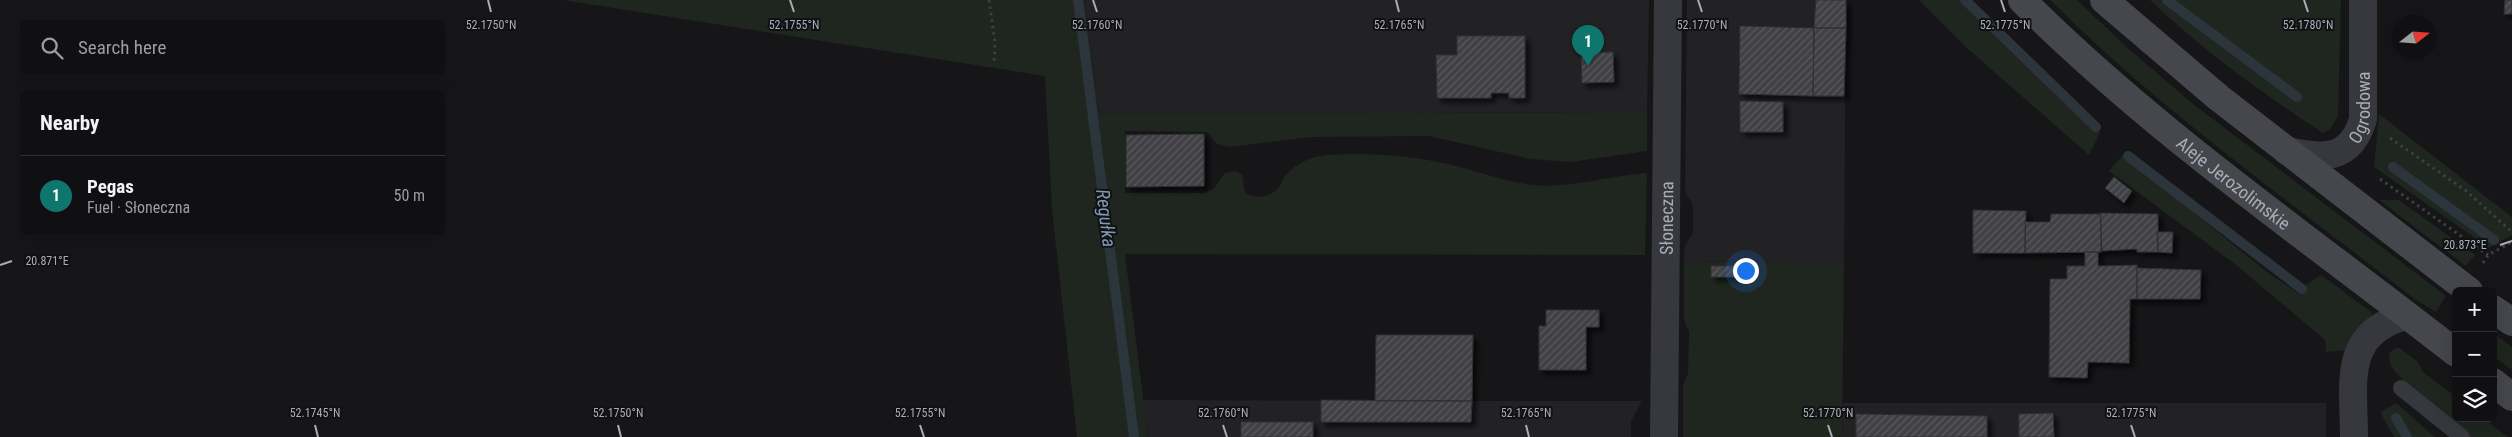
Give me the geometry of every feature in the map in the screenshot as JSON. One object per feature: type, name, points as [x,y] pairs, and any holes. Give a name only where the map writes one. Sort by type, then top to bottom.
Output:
[{"type":"main road","name":"Aleje Jerozolimskie","points":[[2022,0],[2064,42],[2149,116],[2225,178],[2452,350]]},
{"type":"main road","points":[[2104,0],[2219,98],[2464,287]]},
{"type":"main road","points":[[2497,312],[2512,322]]},
{"type":"main road","points":[[2497,385],[2512,397]]},
{"type":"street","name":"Słoneczna","points":[[1664,437],[1668,0]]},
{"type":"street","name":"Ogrodowa","points":[[2287,151],[2305,156],[2322,157],[2334,154],[2355,134],[2363,0]]},
{"type":"street","points":[[2354,437],[2354,370],[2359,349],[2378,328],[2407,316]]},
{"type":"lane","points":[[2401,388],[2462,437]]},
{"type":"path","points":[[989,0],[995,43],[994,64]]},
{"type":"path","points":[[2355,134],[2383,134],[2464,190],[2512,232]]},
{"type":"path","points":[[2375,175],[2488,256],[2512,242]]},
{"type":"shaded area","points":[[563,0],[1085,0],[1099,114],[1647,112],[1647,151],[1570,162],[1530,159],[1429,136],[1312,137],[1229,147],[1217,144],[1207,132],[1125,131],[1125,193],[1204,193],[1214,188],[1225,173],[1235,171],[1242,174],[1245,193],[1259,197],[1275,191],[1286,175],[1300,163],[1316,157],[1342,154],[1373,154],[1418,158],[1516,182],[1541,185],[1571,184],[1647,173],[1645,255],[1125,254],[1148,437],[1077,437],[1052,210],[1045,76]]},
{"type":"shaded area","points":[[1085,0],[1649,0],[1647,112],[1099,114]]},
{"type":"shaded area","points":[[1687,0],[1846,0],[1844,263],[1684,261],[1685,245],[1693,233],[1693,205],[1685,192]]},
{"type":"shaded area","points":[[1919,0],[1960,0],[2100,133],[2089,155],[1968,49]]},
{"type":"shaded area","points":[[2050,0],[2077,0],[2130,50],[2193,104],[2446,296],[2436,312],[2416,300],[2182,118],[2093,41]]},
{"type":"shaded area","points":[[2150,0],[2341,0],[2338,116],[2330,129],[2323,133],[2255,87],[2191,37]]},
{"type":"shaded area","points":[[2379,114],[2512,217],[2512,235],[2489,248],[2374,167]]},
{"type":"shaded area","points":[[2123,155],[2267,272],[2301,295],[2307,284],[2321,275],[2370,311],[2373,317],[2347,350],[2326,352],[2325,340],[2235,264],[2109,171]]},
{"type":"shaded area","points":[[2379,200],[2399,200],[2475,255],[2466,266]]},
{"type":"shaded area","points":[[1684,261],[1844,263],[1842,437],[1683,437],[1683,386],[1688,373],[1689,332],[1684,319]]},
{"type":"shaded area","points":[[2497,336],[2512,347],[2512,370],[2497,359]]},
{"type":"shaded area","points":[[2395,348],[2399,348],[2418,362],[2423,372],[2452,394],[2452,422],[2488,422],[2508,437],[2470,437],[2429,404],[2395,372],[2390,364],[2389,354]]},
{"type":"shaded area","points":[[1143,400],[1642,401],[1631,421],[1631,437],[1148,437]]},
{"type":"shaded area","points":[[1843,403],[2326,403],[2326,437],[1842,437]]},
{"type":"shaded area","points":[[2396,403],[2435,437],[2394,437],[2380,412]]},
{"type":"building","points":[[1816,0],[1846,0],[1846,28],[1814,28]]},
{"type":"building","points":[[2505,0],[2512,0],[2512,14],[2504,14]]},
{"type":"building","points":[[1740,26],[1814,28],[1813,96],[1739,94]]},
{"type":"building","points":[[1814,28],[1846,28],[1844,96],[1813,96]]},
{"type":"building","points":[[1457,36],[1525,36],[1525,98],[1509,98],[1509,93],[1491,93],[1491,98],[1437,98],[1436,55],[1457,55]]},
{"type":"building","points":[[1613,52],[1614,82],[1582,83],[1581,53]]},
{"type":"building","points":[[1740,101],[1783,102],[1783,132],[1740,132]]},
{"type":"building","points":[[1204,134],[1204,186],[1126,187],[1126,135]]},
{"type":"building","points":[[2114,177],[2132,191],[2124,203],[2105,188]]},
{"type":"building","points":[[1973,210],[2026,211],[2025,253],[1973,253]]},
{"type":"building","points":[[2100,213],[2158,214],[2158,252],[2137,252],[2137,249],[2102,251]]},
{"type":"building","points":[[2051,214],[2101,214],[2101,252],[2025,253],[2025,222],[2050,222]]},
{"type":"building","points":[[2157,232],[2173,232],[2172,253],[2158,252]]},
{"type":"building","points":[[2085,252],[2098,252],[2098,266],[2137,265],[2137,299],[2130,299],[2129,363],[2088,362],[2087,378],[2049,377],[2050,279],[2067,279],[2067,266],[2085,266]]},
{"type":"building","points":[[1711,266],[1740,266],[1740,277],[1711,277]]},
{"type":"building","points":[[2137,268],[2201,270],[2200,299],[2137,299]]},
{"type":"building","points":[[1546,310],[1599,310],[1599,327],[1586,327],[1586,370],[1539,370],[1539,326],[1546,326]]},
{"type":"building","points":[[1376,335],[1473,335],[1472,401],[1375,401]]},
{"type":"building","points":[[1321,400],[1472,401],[1471,422],[1321,422]]},
{"type":"building","points":[[2053,413],[2054,437],[2019,437],[2019,414]]},
{"type":"building","points":[[1856,414],[1987,416],[1987,437],[1856,437]]},
{"type":"building","points":[[1241,422],[1313,422],[1313,437],[1241,437]]},
{"type":"waterway","name":"Regułka","points":[[1078,0],[1134,437]]},
{"type":"waterway","points":[[1965,0],[2096,127]]},
{"type":"waterway","points":[[2167,0],[2297,97]]},
{"type":"waterway","points":[[2128,156],[2302,289]]},
{"type":"waterway","points":[[2393,167],[2494,240]]},
{"type":"waterway","points":[[2396,418],[2407,437]]},
{"type":"place","name":"Pegas","points":[[1588,66]]}]
